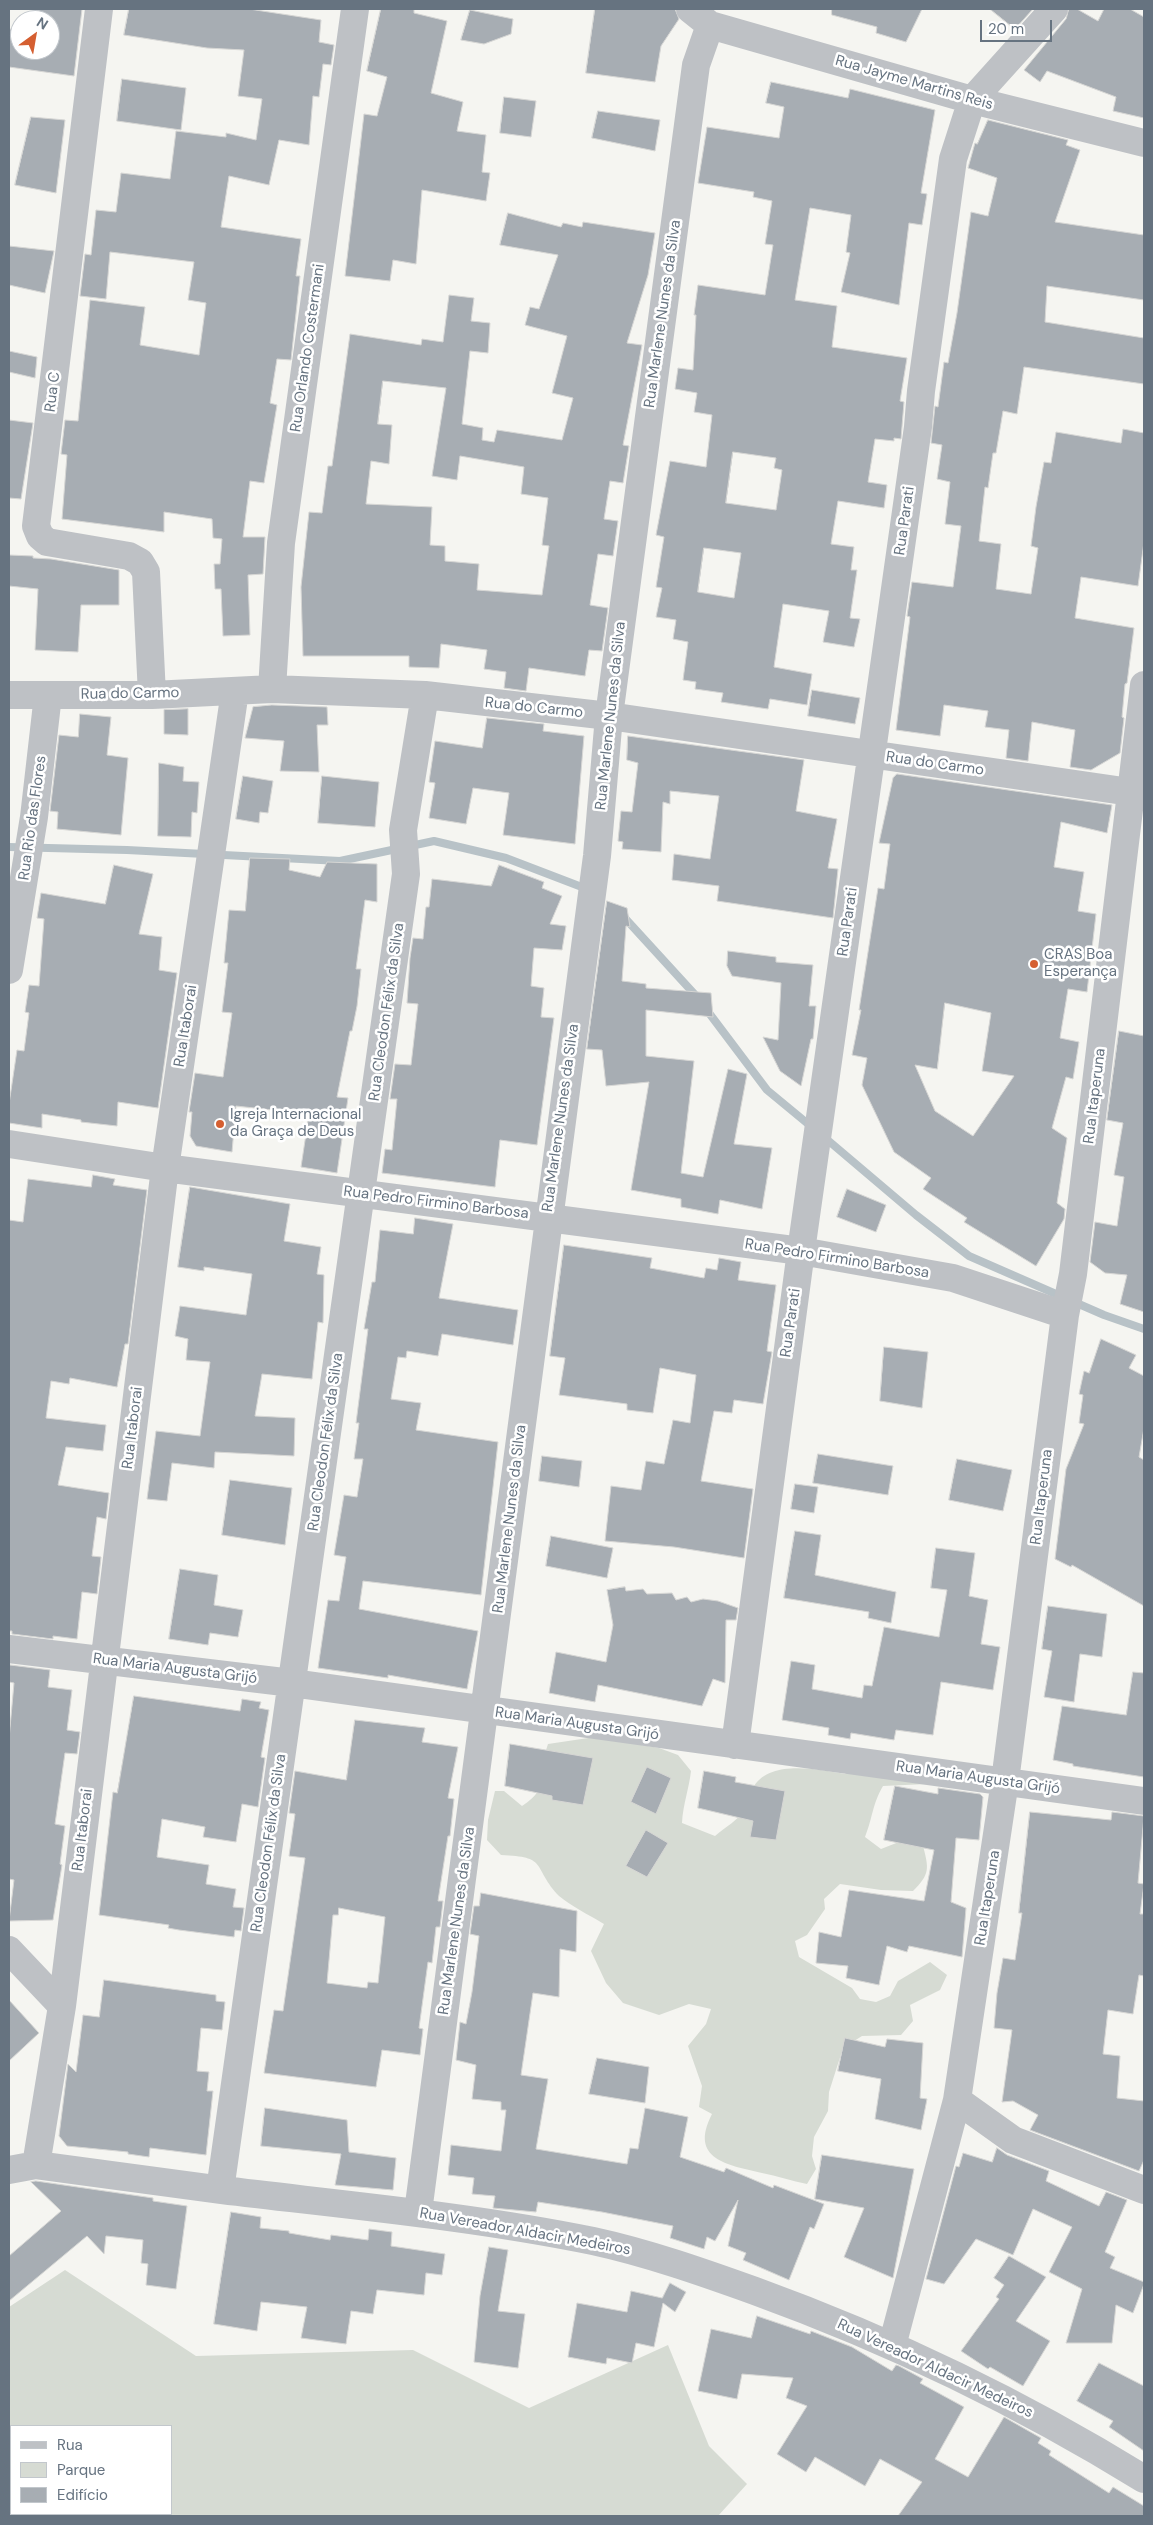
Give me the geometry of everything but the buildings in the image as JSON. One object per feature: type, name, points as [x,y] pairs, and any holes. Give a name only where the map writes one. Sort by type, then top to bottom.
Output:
[{"type":"street","name":"Rua C","points":[[99,9],[36,526],[40,536],[47,542],[129,556],[143,567],[146,572],[152,695]]},
{"type":"street","name":"Rua Orlando Costermani","points":[[272,689],[281,543],[355,9]]},
{"type":"street","points":[[972,100],[1054,9]]},
{"type":"street","name":"Rua Jayme Martins Reis","points":[[700,17],[972,100],[1144,142]]},
{"type":"street","name":"Rua Marlene Nunes da Silva","points":[[418,2212],[486,1711],[548,1216],[588,917],[598,856],[609,716],[696,65],[700,17]]},
{"type":"street","name":"Rua Parati","points":[[735,1745],[801,1251],[872,755],[953,159],[972,100]]},
{"type":"street","name":"Rua Itaperuna","points":[[892,2346],[957,2100],[1006,1781],[1067,1309],[1137,793],[1144,685]]},
{"type":"street","name":"Rua do Carmo","points":[[9,695],[152,695],[272,689],[425,695],[609,716],[1137,793]]},
{"type":"street","name":"Rua Itaborai","points":[[36,2165],[62,2006],[165,1168],[235,691]]},
{"type":"street","name":"Rua Rio das Flores","points":[[9,970],[34,817],[48,695]]},
{"type":"street","name":"Rua Cleodon Félix da Silva","points":[[220,2190],[406,874],[404,830],[425,695]]},
{"type":"street","name":"Rua Pedro Firmino Barbosa","points":[[9,1144],[165,1168],[548,1216],[801,1251],[952,1278],[1067,1309]]},
{"type":"street","name":"Rua Maria Augusta Grijó","points":[[9,1649],[292,1683],[1144,1801]]},
{"type":"street","points":[[9,1950],[62,2006]]},
{"type":"street","points":[[957,2100],[1013,2140],[1144,2190]]},
{"type":"street","name":"Rua Vereador Aldacir Medeiros","points":[[9,2170],[36,2165],[220,2190],[418,2212],[593,2242],[651,2256],[796,2306],[892,2346],[1068,2434],[1144,2479]]},
{"type":"green space","points":[[595,1737],[659,1748],[678,1755],[691,1771],[682,1823],[715,1836],[736,1820],[743,1812],[754,1786],[762,1778],[772,1772],[784,1769],[810,1769],[845,1774],[857,1765],[927,1784],[883,1786],[865,1837],[881,1849],[904,1840],[923,1846],[927,1871],[919,1885],[913,1891],[881,1890],[840,1884],[824,1899],[825,1909],[807,1935],[795,1941],[799,1957],[852,1988],[860,1999],[876,2002],[890,1996],[898,1981],[930,1962],[947,1975],[940,1990],[910,2005],[913,2021],[901,2035],[862,2036],[843,2048],[829,2092],[828,2111],[814,2137],[812,2156],[816,2169],[807,2184],[725,2163],[709,2151],[705,2142],[706,2129],[712,2114],[699,2107],[702,2086],[688,2046],[706,2024],[711,2009],[689,2004],[659,2015],[623,2003],[606,1983],[591,1951],[604,1924],[561,1898],[533,1861],[516,1856],[501,1855],[487,1840],[488,1820],[495,1791],[504,1791],[522,1806],[537,1793],[541,1786],[548,1744]]},
{"type":"green space","points":[[65,2270],[196,2356],[413,2350],[529,2408],[668,2345],[709,2446],[747,2484],[718,2516],[9,2516],[9,2307]]},
{"type":"waterway","points":[[9,847],[127,850],[340,861],[434,841],[506,858],[587,889]]},
{"type":"waterway","points":[[623,916],[698,998]]},
{"type":"waterway","points":[[706,1009],[767,1090],[813,1128]]},
{"type":"waterway","points":[[824,1137],[916,1215],[969,1256],[1104,1315],[1144,1329]]},
{"type":"place","name":"CRAS Boa Esperança","points":[[1034,964]]},
{"type":"place","name":"Igreja Internacional da Graça de Deus","points":[[220,1124]]}]
